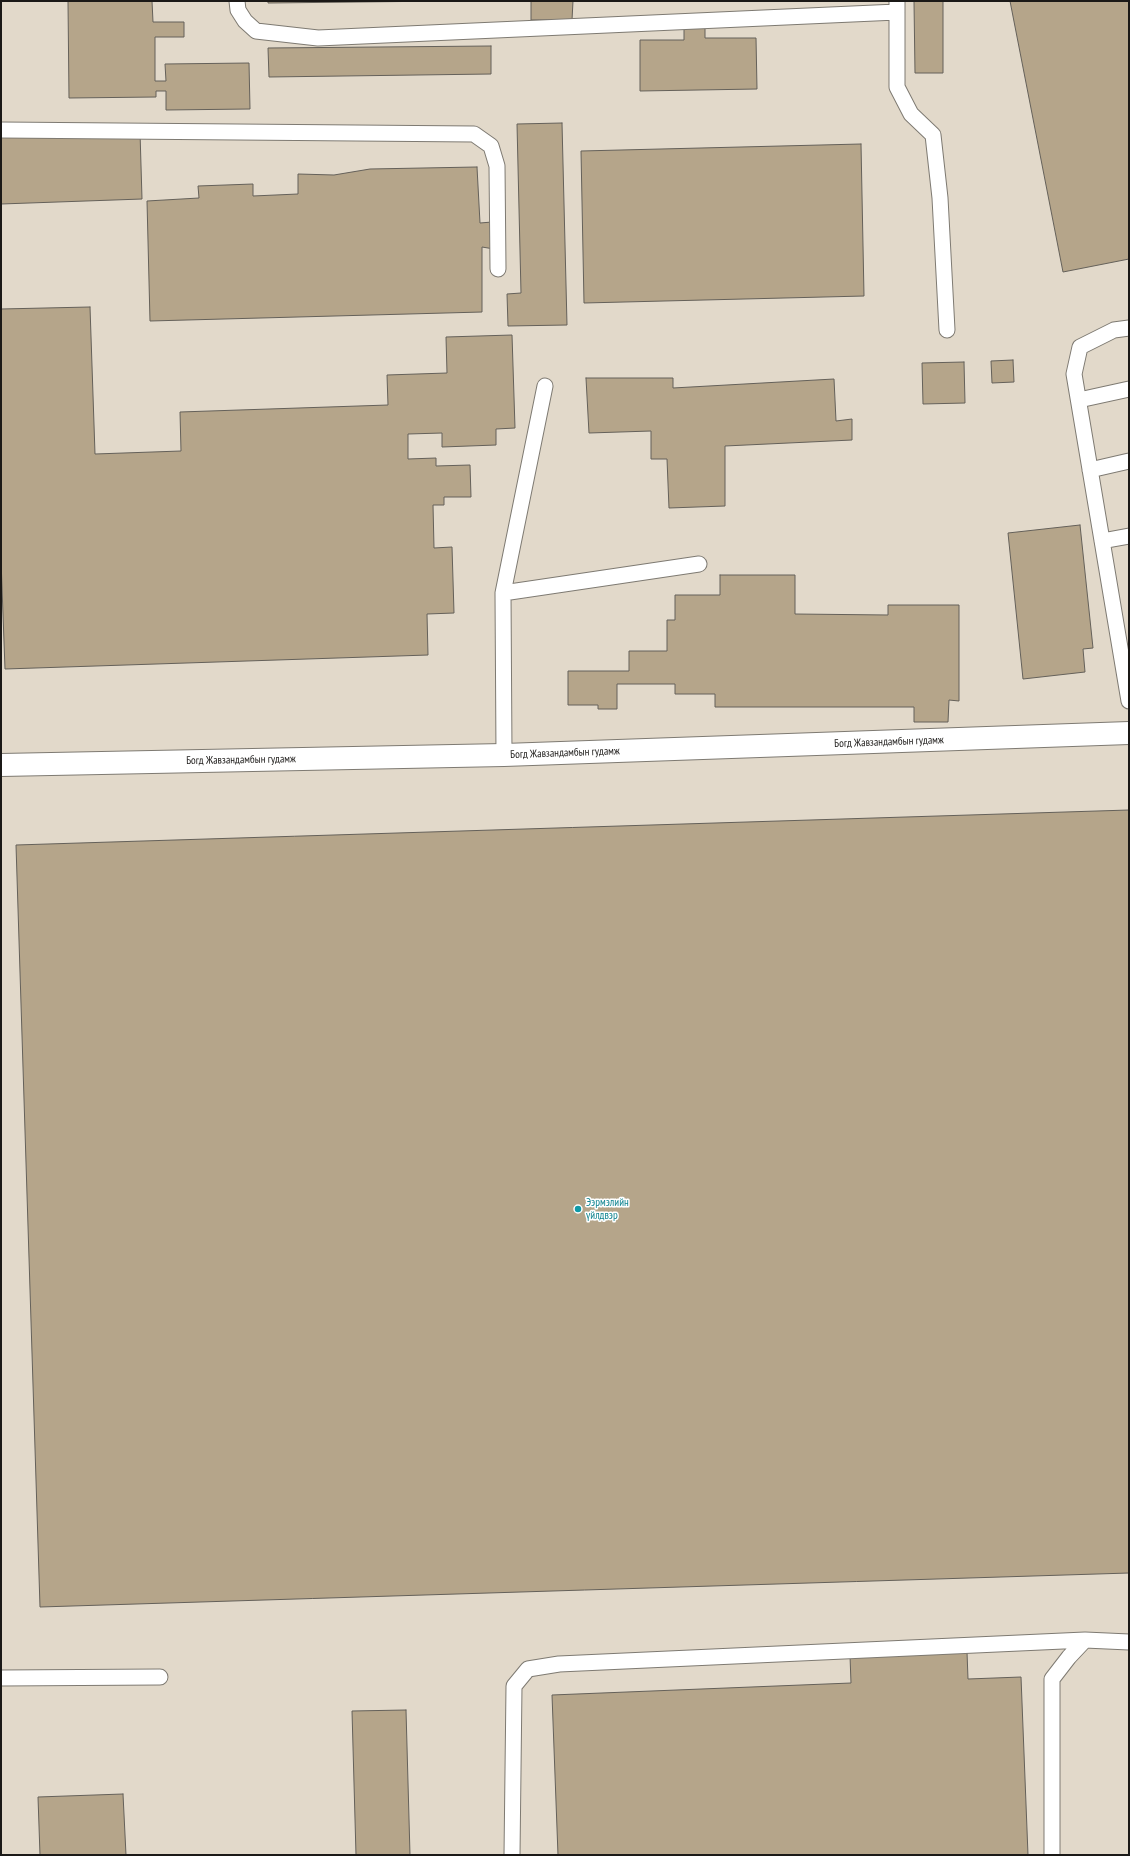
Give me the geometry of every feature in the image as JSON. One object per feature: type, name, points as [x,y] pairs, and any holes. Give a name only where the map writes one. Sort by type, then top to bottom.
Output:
[{"type":"street","name":"Богд Жавзандамбын гудамж","points":[[1,765],[504,756],[1129,733]]},
{"type":"lane","points":[[238,1],[238,10],[245,21],[256,31],[318,38],[897,6],[897,86],[911,114],[933,135],[940,198],[948,330]]},
{"type":"lane","points":[[1,130],[474,134],[491,146],[497,166],[498,269]]},
{"type":"lane","points":[[1129,328],[1114,330],[1080,346],[1074,374],[1129,701]]},
{"type":"lane","points":[[504,756],[503,593],[545,386]]},
{"type":"lane","points":[[1079,400],[1129,389]]},
{"type":"lane","points":[[1090,470],[1129,461]]},
{"type":"lane","points":[[1102,541],[1129,536]]},
{"type":"lane","points":[[503,593],[699,564]]},
{"type":"lane","points":[[512,1855],[514,1686],[528,1669],[559,1664],[1085,1640],[1129,1642]]},
{"type":"lane","points":[[1052,1855],[1052,1679],[1069,1657],[1085,1640]]},
{"type":"lane","points":[[1,1678],[160,1677]]},
{"type":"shaded area","points":[[1,1],[1129,1],[1129,1855],[1,1855]]},
{"type":"building","points":[[68,1],[152,1],[153,22],[184,22],[184,37],[155,37],[155,81],[166,81],[165,64],[249,63],[250,109],[166,110],[166,91],[156,91],[156,97],[69,98]]},
{"type":"building","points":[[268,1],[447,1],[268,3]]},
{"type":"building","points":[[531,1],[573,1],[572,20],[531,20]]},
{"type":"building","points":[[914,1],[943,1],[943,73],[915,73]]},
{"type":"building","points":[[1010,1],[1129,1],[1129,259],[1063,272]]},
{"type":"building","points":[[684,28],[705,28],[705,38],[756,38],[757,89],[640,91],[640,40],[684,40]]},
{"type":"building","points":[[491,46],[491,74],[269,77],[268,48]]},
{"type":"building","points":[[562,123],[567,325],[508,326],[507,294],[521,293],[517,124]]},
{"type":"building","points":[[140,132],[142,199],[1,204],[1,137]]},
{"type":"building","points":[[861,144],[864,296],[584,303],[581,151]]},
{"type":"building","points":[[477,167],[480,223],[492,222],[494,249],[482,247],[482,312],[150,321],[147,201],[199,198],[198,186],[253,184],[253,196],[298,194],[298,174],[334,175],[370,169]]},
{"type":"building","points":[[90,307],[95,454],[181,451],[180,412],[388,405],[387,375],[447,373],[446,337],[512,335],[515,428],[496,429],[496,445],[442,447],[442,433],[408,434],[408,459],[436,458],[436,466],[470,465],[471,497],[444,497],[444,505],[433,505],[434,548],[452,547],[454,613],[427,614],[428,655],[5,669],[1,560],[1,309]]},
{"type":"building","points":[[1013,360],[1014,382],[992,383],[991,361]]},
{"type":"building","points":[[964,362],[965,403],[923,404],[922,363]]},
{"type":"building","points":[[586,378],[673,378],[673,388],[834,379],[836,421],[852,419],[852,440],[725,446],[725,506],[669,508],[667,459],[651,459],[651,431],[589,433]]},
{"type":"building","points":[[1080,525],[1093,648],[1083,649],[1085,672],[1023,679],[1008,533]]},
{"type":"building","points":[[720,575],[795,575],[795,614],[888,615],[888,605],[959,605],[959,701],[949,700],[948,722],[914,722],[914,707],[715,707],[715,694],[675,694],[675,684],[617,684],[617,709],[598,709],[598,705],[568,705],[568,671],[629,671],[629,651],[667,651],[667,620],[675,620],[675,595],[720,595]]},
{"type":"building","name":"Ээрмэлийн үйлдвэр","points":[[1129,810],[1129,1573],[40,1607],[16,845]]},
{"type":"building","points":[[967,1652],[968,1679],[1021,1677],[1028,1855],[558,1855],[552,1695],[851,1683],[850,1656]]},
{"type":"building","points":[[406,1710],[410,1855],[356,1855],[352,1711]]},
{"type":"building","points":[[123,1794],[126,1855],[40,1855],[38,1797]]},
{"type":"place","name":"Ээрмэлийн үйлдвэр","points":[[578,1209]]}]
